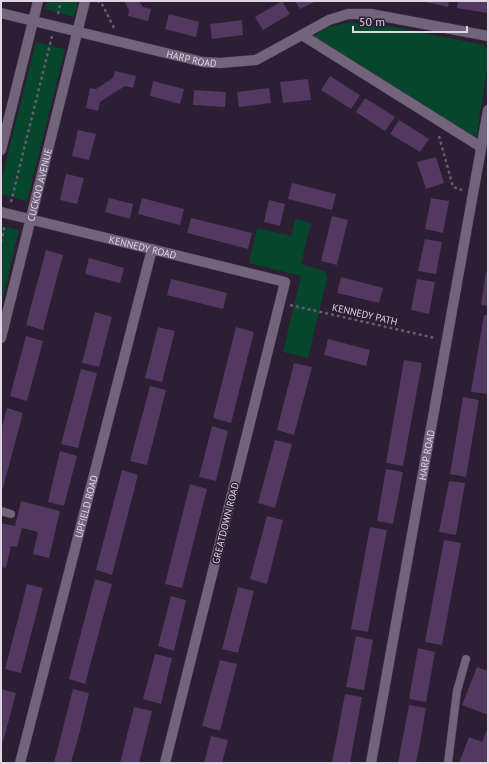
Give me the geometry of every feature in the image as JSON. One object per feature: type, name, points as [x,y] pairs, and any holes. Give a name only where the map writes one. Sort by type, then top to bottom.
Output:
[{"type":"street","points":[[1,150],[38,1]]},
{"type":"street","name":"CUCKOO AVENUE","points":[[1,338],[85,1]]},
{"type":"street","points":[[1,13],[34,20],[77,32]]},
{"type":"street","name":"HARP ROAD","points":[[77,32],[203,62],[220,63],[256,60],[329,20],[348,14],[371,14],[488,36]]},
{"type":"street","points":[[302,35],[481,148]]},
{"type":"street","name":"HARP ROAD","points":[[371,763],[488,110]]},
{"type":"street","name":"KENNEDY ROAD","points":[[1,212],[285,282]]},
{"type":"street","name":"UPFIELD ROAD","points":[[20,763],[152,249]]},
{"type":"street","name":"GREATDOWN ROAD","points":[[165,763],[285,282]]},
{"type":"lane","points":[[1,511],[11,514]]},
{"type":"lane","points":[[448,763],[457,691],[466,659]]},
{"type":"path","points":[[57,18],[61,1]]},
{"type":"path","points":[[96,1],[101,2],[114,27],[110,40]]},
{"type":"path","points":[[11,202],[52,37]]},
{"type":"path","points":[[442,123],[438,130],[453,187],[473,192]]},
{"type":"path","points":[[1,242],[6,223]]},
{"type":"path","name":"KENNEDY PATH","points":[[280,302],[446,341]]},
{"type":"green space","points":[[47,1],[78,1],[74,17],[45,9]]},
{"type":"green space","points":[[347,23],[379,24],[484,45],[488,51],[488,61],[476,141],[312,37],[328,27]]},
{"type":"green space","points":[[36,42],[65,49],[27,201],[1,194],[1,181]]},
{"type":"green space","points":[[295,219],[311,223],[301,264],[325,271],[327,278],[308,358],[283,352],[301,276],[249,263],[257,228],[291,236]]},
{"type":"green space","points":[[1,226],[19,230],[1,306]]},
{"type":"building","points":[[124,1],[139,1],[143,7],[151,9],[148,21],[128,16],[129,10]]},
{"type":"building","points":[[282,1],[290,14],[263,30],[255,17]]},
{"type":"building","points":[[295,1],[316,1],[300,9]]},
{"type":"building","points":[[421,1],[449,1],[448,7]]},
{"type":"building","points":[[458,1],[488,1],[487,13],[457,8]]},
{"type":"building","points":[[169,14],[199,22],[196,37],[165,29]]},
{"type":"building","points":[[242,20],[243,35],[212,39],[210,24]]},
{"type":"building","points":[[115,71],[136,76],[133,88],[125,86],[100,102],[98,111],[86,108],[90,88],[96,89],[113,78]]},
{"type":"building","points":[[330,76],[360,95],[351,109],[321,90]]},
{"type":"building","points":[[308,79],[311,100],[283,103],[280,82]]},
{"type":"building","points":[[153,81],[184,89],[180,104],[150,96]]},
{"type":"building","points":[[269,88],[271,103],[239,107],[237,92]]},
{"type":"building","points":[[194,90],[226,92],[225,107],[193,105]]},
{"type":"building","points":[[365,98],[395,117],[385,131],[356,112]]},
{"type":"building","points":[[399,120],[429,139],[420,152],[390,134]]},
{"type":"building","points":[[78,130],[96,134],[89,160],[72,156]]},
{"type":"building","points":[[436,157],[444,183],[426,189],[417,162]]},
{"type":"building","points":[[66,174],[84,178],[77,204],[60,200]]},
{"type":"building","points":[[292,183],[336,194],[332,210],[288,199]]},
{"type":"building","points":[[109,198],[133,204],[130,219],[105,212]]},
{"type":"building","points":[[142,198],[184,209],[180,225],[138,214]]},
{"type":"building","points":[[431,198],[449,201],[443,233],[425,229]]},
{"type":"building","points":[[269,200],[285,204],[280,226],[264,222]]},
{"type":"building","points":[[332,216],[348,220],[337,265],[321,261]]},
{"type":"building","points":[[191,218],[252,233],[248,249],[187,233]]},
{"type":"building","points":[[425,239],[442,242],[436,274],[418,271]]},
{"type":"building","points":[[46,250],[63,255],[43,330],[26,325]]},
{"type":"building","points":[[89,258],[124,268],[120,283],[85,274]]},
{"type":"building","points":[[486,272],[488,273],[488,306],[481,305]]},
{"type":"building","points":[[341,277],[383,288],[379,303],[337,293]]},
{"type":"building","points":[[171,279],[227,293],[223,309],[167,295]]},
{"type":"building","points":[[417,279],[435,282],[429,314],[411,310]]},
{"type":"building","points":[[95,312],[112,317],[99,367],[82,363]]},
{"type":"building","points":[[484,315],[488,315],[488,394],[471,392]]},
{"type":"building","points":[[158,327],[175,331],[162,382],[145,378]]},
{"type":"building","points":[[236,327],[254,332],[231,423],[213,418]]},
{"type":"building","points":[[26,336],[43,341],[27,401],[10,396]]},
{"type":"building","points":[[328,339],[370,350],[366,366],[324,355]]},
{"type":"building","points":[[404,360],[422,363],[403,466],[386,463]]},
{"type":"building","points":[[294,363],[312,367],[294,435],[277,430]]},
{"type":"building","points":[[81,369],[97,373],[78,448],[61,444]]},
{"type":"building","points":[[150,386],[166,390],[147,465],[130,461]]},
{"type":"building","points":[[463,397],[479,400],[466,477],[450,474]]},
{"type":"building","points":[[7,408],[23,413],[3,488],[1,487],[1,430]]},
{"type":"building","points":[[212,426],[228,431],[216,481],[199,477]]},
{"type":"building","points":[[275,440],[292,444],[275,508],[258,503]]},
{"type":"building","points":[[60,451],[77,456],[64,506],[48,502]]},
{"type":"building","points":[[386,469],[403,472],[393,524],[377,521]]},
{"type":"building","points":[[122,470],[138,475],[112,575],[96,570]]},
{"type":"building","points":[[449,481],[465,483],[456,535],[439,532]]},
{"type":"building","points":[[190,484],[207,489],[182,588],[165,584]]},
{"type":"building","points":[[21,501],[60,511],[49,558],[33,554],[38,532],[22,528],[17,547],[11,546],[6,568],[1,567],[1,523],[15,526]]},
{"type":"building","points":[[267,516],[283,520],[267,584],[250,579]]},
{"type":"building","points":[[370,527],[387,530],[368,632],[351,629]]},
{"type":"building","points":[[444,540],[461,543],[442,645],[425,642]]},
{"type":"building","points":[[95,579],[112,584],[85,684],[69,679]]},
{"type":"building","points":[[27,584],[43,588],[21,673],[5,669]]},
{"type":"building","points":[[238,587],[254,591],[238,653],[222,649]]},
{"type":"building","points":[[171,596],[186,600],[174,651],[158,646]]},
{"type":"building","points":[[356,636],[373,640],[364,690],[346,687]]},
{"type":"building","points":[[418,648],[435,652],[426,702],[409,699]]},
{"type":"building","points":[[155,654],[172,658],[161,704],[143,699]]},
{"type":"building","points":[[220,660],[237,664],[220,731],[202,726]]},
{"type":"building","points":[[477,667],[488,671],[488,715],[462,705]]},
{"type":"building","points":[[1,689],[16,693],[1,749]]},
{"type":"building","points":[[73,689],[89,693],[80,731],[71,763],[54,763]]},
{"type":"building","points":[[345,694],[362,697],[350,763],[335,763],[332,762]]},
{"type":"building","points":[[409,705],[426,708],[420,743],[416,763],[398,763]]},
{"type":"building","points":[[134,707],[152,711],[139,763],[120,763]]},
{"type":"building","points":[[488,727],[488,763],[459,763],[469,737],[482,742]]},
{"type":"building","points":[[211,736],[228,740],[222,763],[204,763]]}]
